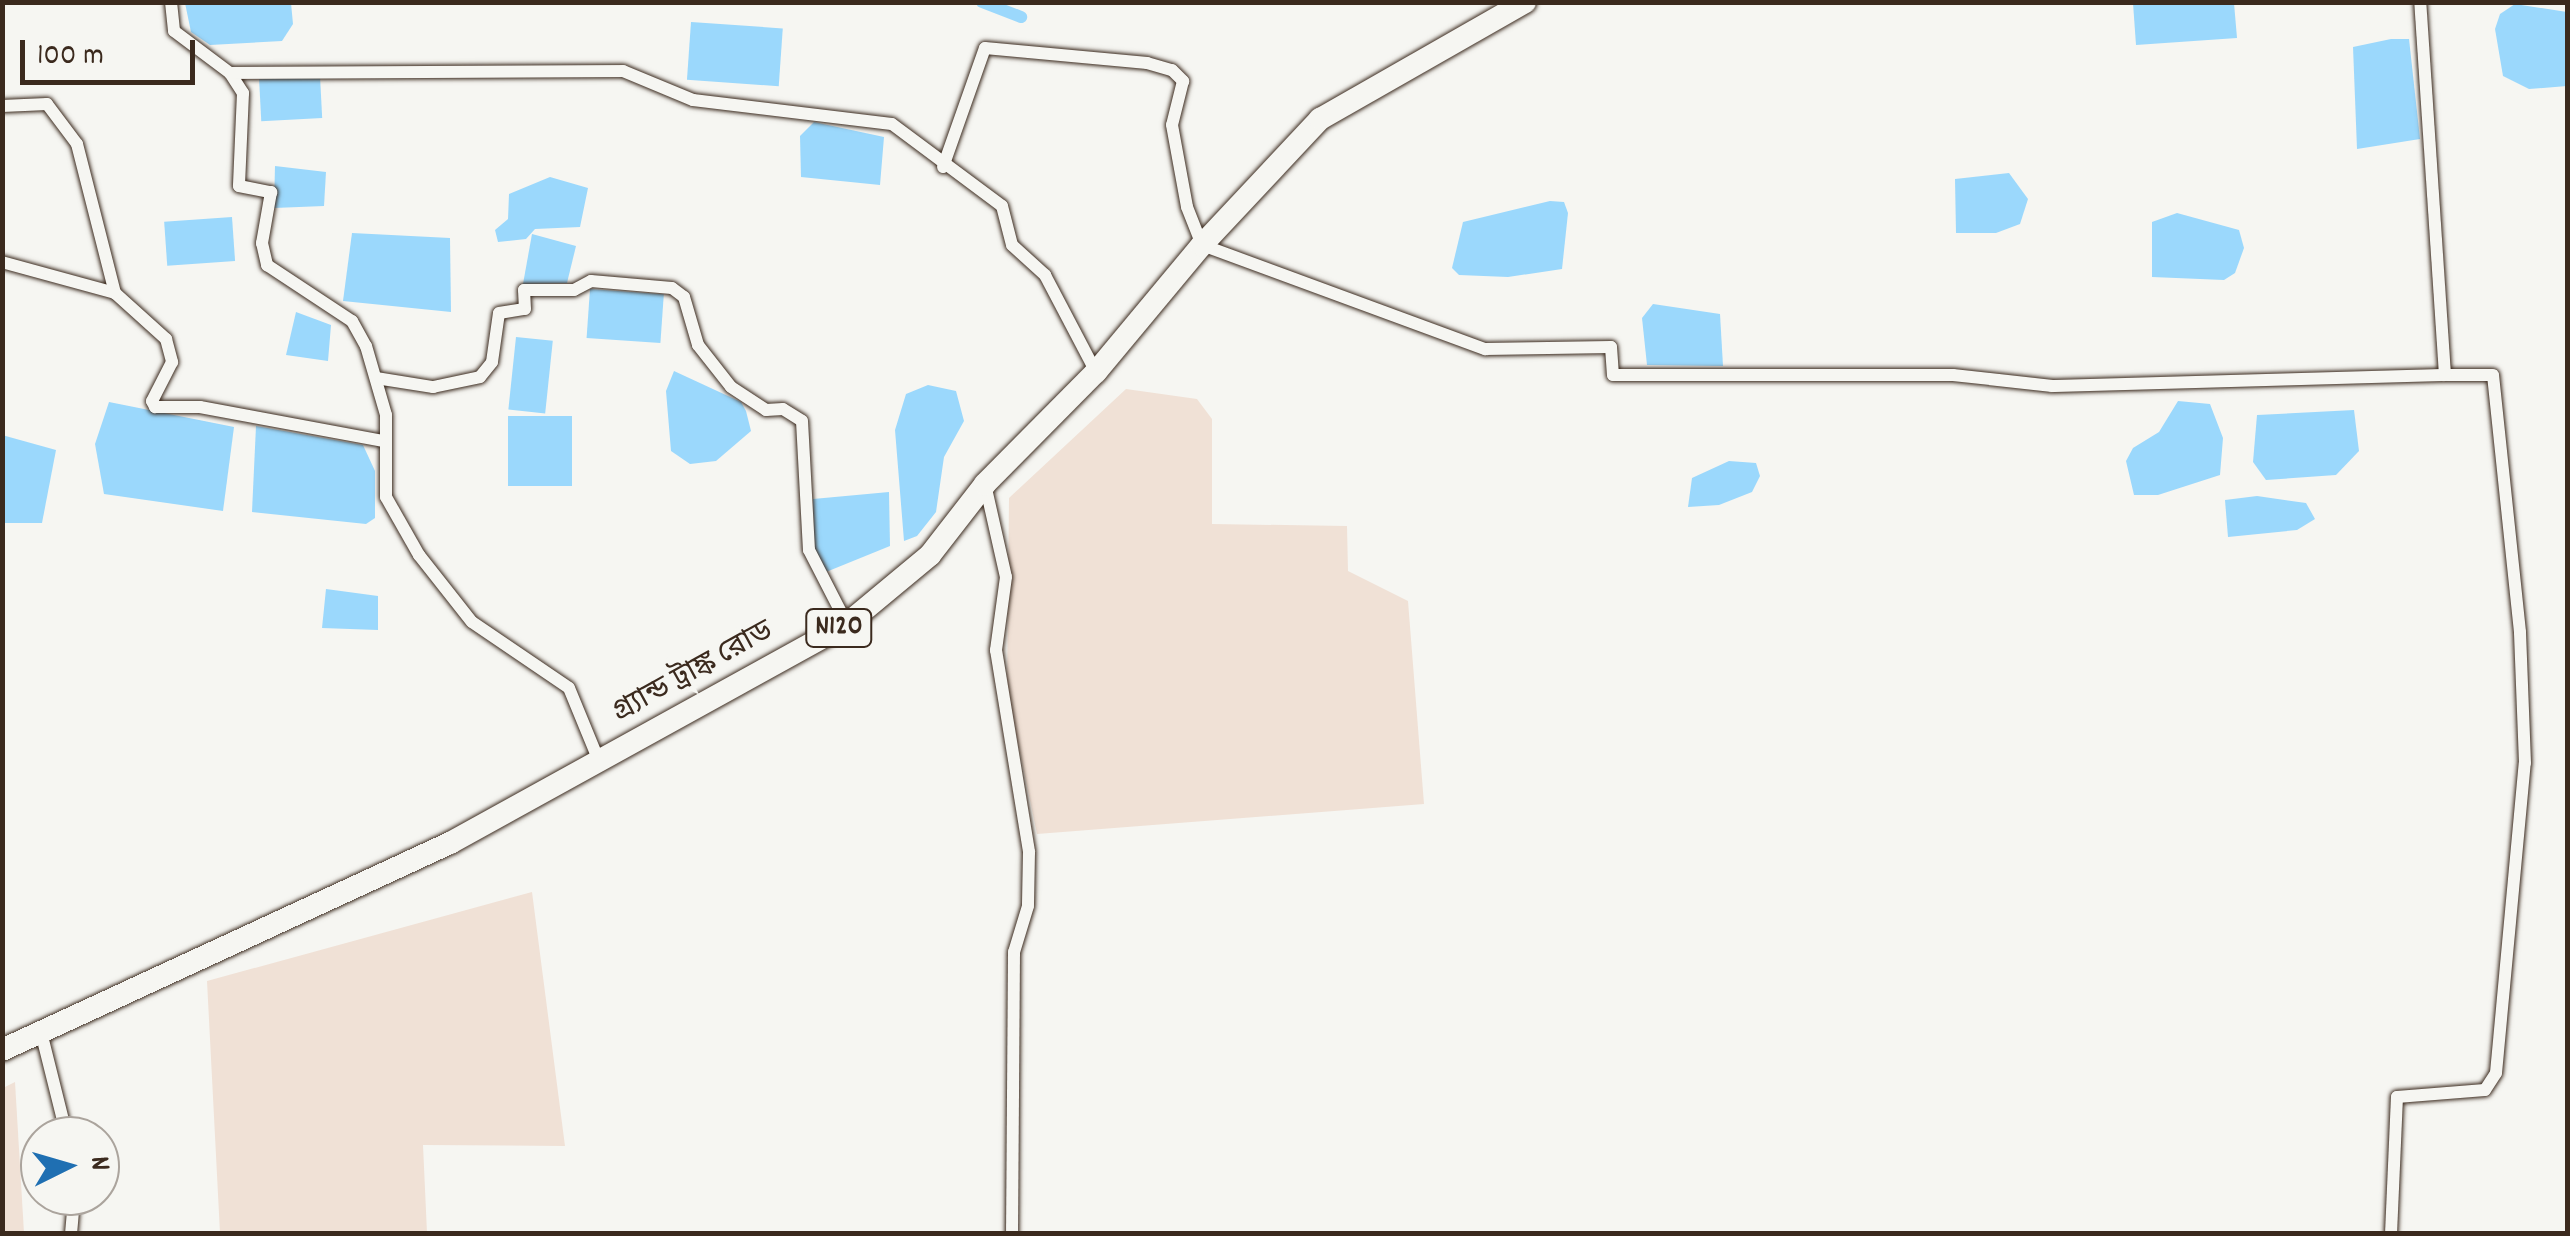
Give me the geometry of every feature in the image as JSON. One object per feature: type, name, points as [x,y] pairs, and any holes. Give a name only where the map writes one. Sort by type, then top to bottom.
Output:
[{"type":"highway","name":"গ্র্যান্ড ট্রাঙ্ক রোড","points":[[2,1050],[450,843],[847,624],[930,555],[985,484],[1096,372],[1202,244],[1320,119],[1525,2]]},
{"type":"street","points":[[172,2],[174,31],[230,72],[244,92],[246,119],[239,186],[271,192],[262,243],[266,266],[352,320],[376,378],[386,497],[419,556],[472,622],[569,688],[599,761]]},
{"type":"street","points":[[2420,2],[2445,375]]},
{"type":"street","points":[[943,167],[985,48],[1172,70],[1183,82],[1172,125],[1176,152],[1202,244],[1485,349],[1610,347],[1613,375],[1954,374],[2052,386],[2493,375],[2520,632],[2525,762],[2496,1073],[2485,1090],[2396,1097],[2392,1234]]},
{"type":"street","points":[[230,72],[623,71],[694,100],[892,124],[943,167],[1002,206],[1012,245],[1045,275],[1096,372]]},
{"type":"street","points":[[2,106],[47,104],[77,144],[116,293]]},
{"type":"street","points":[[2,262],[116,293],[166,339],[172,362],[152,401],[155,407],[200,407],[384,441]]},
{"type":"street","points":[[376,378],[434,388],[480,377],[492,362],[500,313],[525,309],[524,290],[574,290],[590,281],[672,288],[684,297],[698,345],[731,387],[766,410],[782,409],[802,421],[808,550],[847,624]]},
{"type":"street","points":[[985,484],[1006,577],[996,650],[1029,852],[1028,906],[1014,952],[1012,1234]]},
{"type":"street","points":[[41,1032],[62,1116]]},
{"type":"shaded area","points":[[1126,389],[1197,399],[1212,419],[1212,524],[1347,526],[1348,571],[1408,601],[1424,804],[1037,834],[1007,690],[1009,498]]},
{"type":"shaded area","points":[[532,892],[565,1146],[423,1145],[427,1233],[220,1233],[207,981]]},
{"type":"shaded area","points":[[15,1082],[24,1233],[3,1233],[3,1088]]},
{"type":"water","points":[[185,3],[291,3],[293,24],[282,41],[210,45],[191,32]]},
{"type":"water","points":[[2133,3],[2234,3],[2237,38],[2136,45]]},
{"type":"water","points":[[2515,4],[2567,12],[2567,86],[2529,89],[2503,76],[2495,29],[2500,14]]},
{"type":"water","points":[[691,22],[783,28],[779,86],[687,80]]},
{"type":"water","points":[[2409,39],[2420,139],[2357,149],[2353,47]]},
{"type":"water","points":[[320,76],[322,118],[261,121],[259,79]]},
{"type":"water","points":[[814,122],[884,137],[880,185],[801,177],[800,136]]},
{"type":"water","points":[[275,166],[326,172],[324,206],[274,208]]},
{"type":"water","points":[[2009,173],[2028,199],[2020,224],[1996,233],[1956,233],[1955,179]]},
{"type":"water","points":[[550,177],[588,188],[580,227],[535,229],[526,239],[498,242],[495,230],[508,219],[509,194]]},
{"type":"water","points":[[1550,201],[1564,202],[1568,213],[1562,269],[1508,277],[1459,275],[1452,268],[1463,222]]},
{"type":"water","points":[[2177,213],[2239,230],[2244,248],[2235,273],[2224,280],[2152,277],[2152,222]]},
{"type":"water","points":[[232,217],[235,261],[167,266],[164,222]]},
{"type":"water","points":[[352,233],[450,238],[451,312],[343,301]]},
{"type":"water","points":[[532,234],[576,246],[567,283],[523,284]]},
{"type":"water","points":[[590,289],[664,294],[660,343],[587,338]]},
{"type":"water","points":[[1653,304],[1720,314],[1723,366],[1647,365],[1642,318]]},
{"type":"water","points":[[296,312],[331,325],[328,361],[286,355]]},
{"type":"water","points":[[516,337],[553,341],[545,413],[508,410]]},
{"type":"water","points":[[674,371],[741,402],[746,411],[751,431],[716,461],[690,464],[671,451],[666,391]]},
{"type":"water","points":[[928,385],[956,391],[964,421],[944,457],[936,512],[917,536],[904,541],[895,430],[906,394]]},
{"type":"water","points":[[2178,401],[2210,404],[2223,438],[2220,475],[2158,495],[2134,495],[2126,461],[2133,448],[2159,432]]},
{"type":"water","points":[[109,402],[234,427],[223,511],[104,494],[95,444]]},
{"type":"water","points":[[2354,410],[2359,451],[2336,475],[2266,480],[2253,462],[2257,415]]},
{"type":"water","points":[[508,416],[572,416],[572,486],[508,486]]},
{"type":"water","points":[[256,426],[363,445],[375,471],[375,518],[366,524],[252,512]]},
{"type":"water","points":[[2,435],[56,450],[42,523],[3,523]]},
{"type":"water","points":[[1729,461],[1756,463],[1760,476],[1752,492],[1719,505],[1688,507],[1692,478]]},
{"type":"water","points":[[889,492],[890,546],[826,572],[814,551],[813,499]]},
{"type":"water","points":[[2257,496],[2306,503],[2315,519],[2297,530],[2228,537],[2225,500]]},
{"type":"water","points":[[326,589],[378,596],[378,630],[322,628]]},
{"type":"waterway","points":[[982,2],[1021,17]]}]
